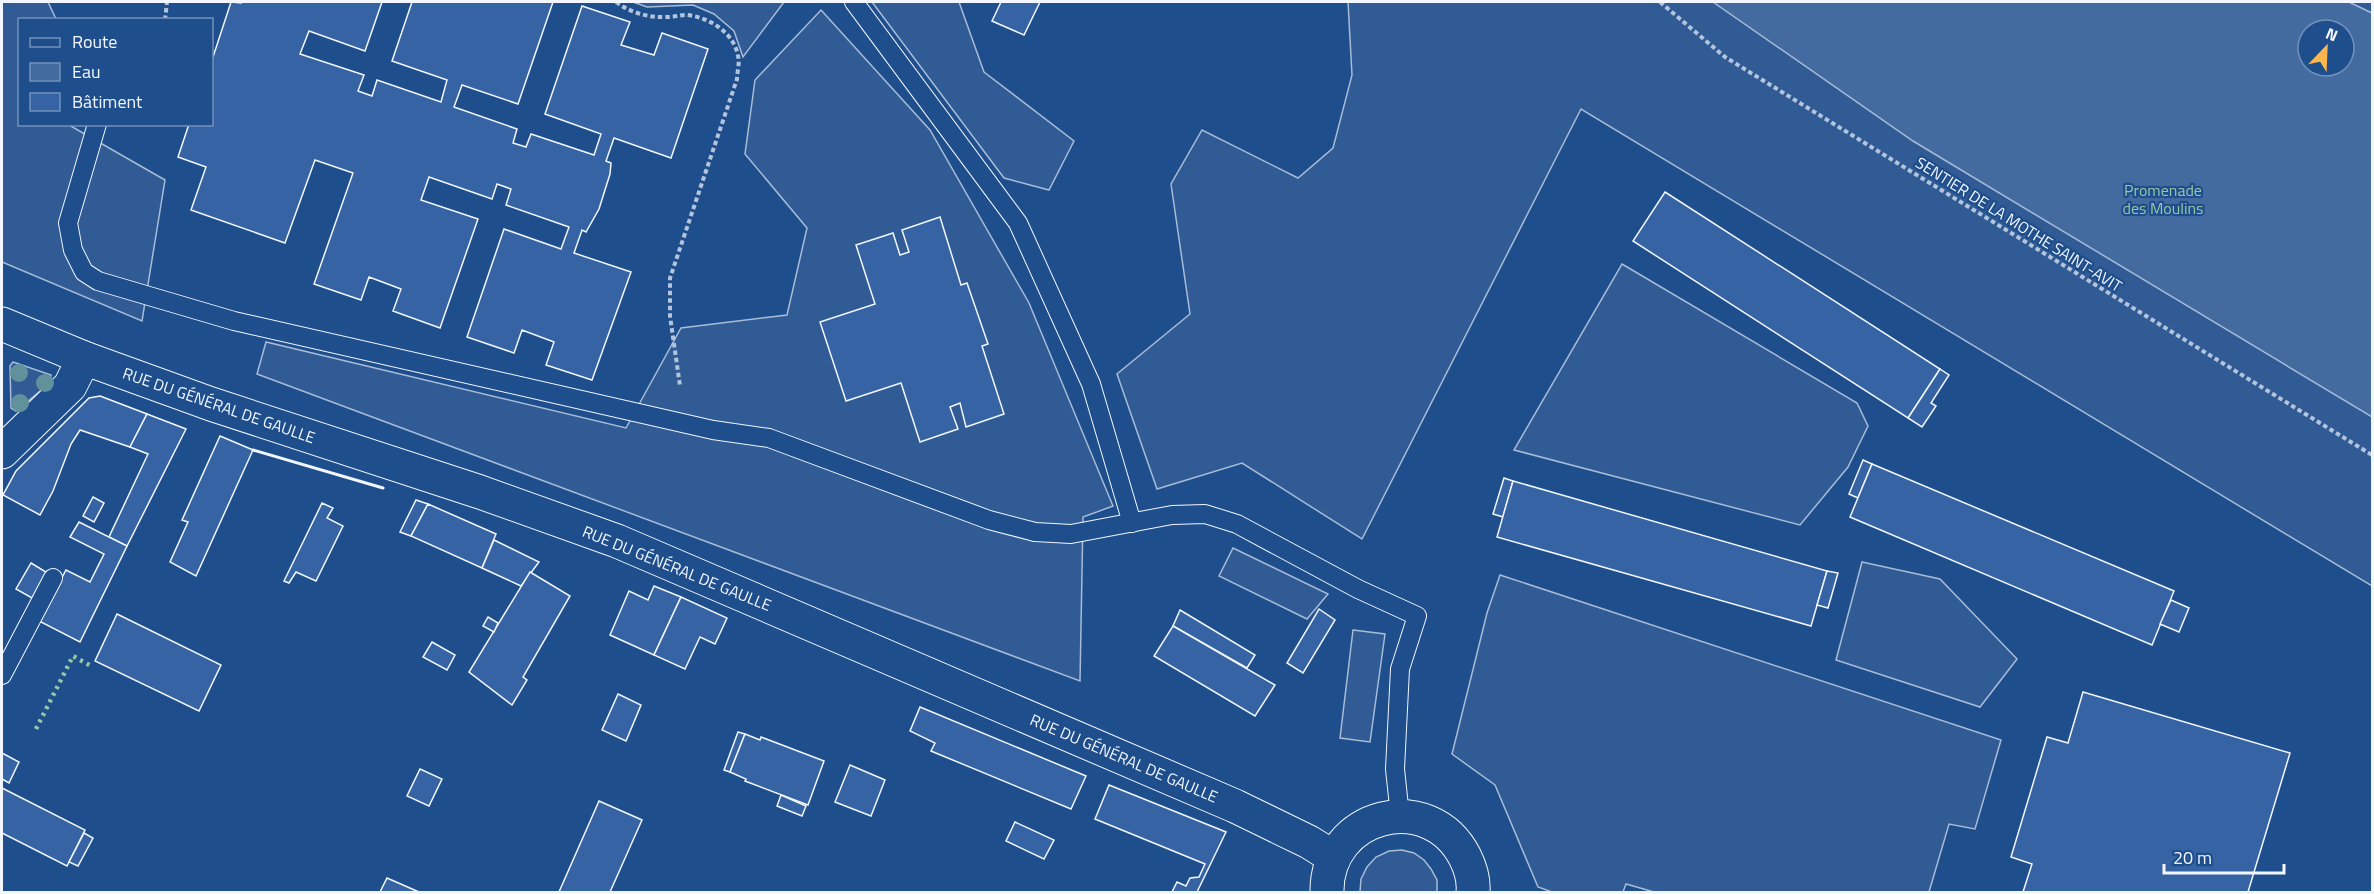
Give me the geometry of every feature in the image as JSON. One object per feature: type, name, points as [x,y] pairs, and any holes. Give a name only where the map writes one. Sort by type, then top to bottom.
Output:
[{"type":"main road","name":"RUE DU GÉNÉRAL DE GAULLE","points":[[2,324],[84,358],[617,541],[1235,806],[1309,842],[1333,857]]},
{"type":"main road","points":[[2,451],[70,386],[84,358]]},
{"type":"main road","points":[[1327,892],[1327,879],[1333,857],[1345,840],[1361,826],[1380,819],[1400,816],[1423,819],[1443,830],[1459,846],[1469,866],[1473,892]]},
{"type":"lane","points":[[854,2],[1018,222],[1091,384],[1132,523]]},
{"type":"lane","points":[[96,126],[68,223],[73,250],[84,272],[98,281],[234,321],[702,427],[769,438],[989,520],[1035,532],[1071,534],[1172,515],[1205,514],[1237,524],[1358,589],[1418,616],[1400,669],[1395,769],[1400,816]]},
{"type":"lane","points":[[2,675],[53,578]]},
{"type":"path","points":[[165,18],[167,2]]},
{"type":"path","points":[[616,2],[632,12],[648,16],[685,15],[702,18],[717,25],[732,40],[739,56],[736,79],[670,278],[670,316],[680,386]]},
{"type":"path","name":"SENTIER DE LA MOTHE SAINT-AVIT","points":[[1660,2],[1725,57],[2373,455]]},
{"type":"shaded area","points":[[2,2],[48,2],[56,18],[18,18],[18,126],[71,126],[165,180],[142,321],[2,262]]},
{"type":"shaded area","points":[[633,2],[784,2],[743,57],[734,31],[714,14],[693,5],[647,7]]},
{"type":"shaded area","points":[[872,2],[959,2],[984,72],[1074,141],[1049,190],[1004,178]]},
{"type":"shaded area","points":[[1348,2],[2372,2],[2372,586],[1581,109],[1362,539],[1242,463],[1157,489],[1117,374],[1190,314],[1171,184],[1202,130],[1298,178],[1333,148],[1352,75]]},
{"type":"shaded area","points":[[821,10],[930,130],[1029,303],[1113,506],[1083,517],[1080,681],[257,374],[266,342],[626,428],[681,328],[787,315],[807,228],[745,154],[755,80]]},
{"type":"shaded area","points":[[1622,264],[1857,403],[1868,426],[1848,467],[1800,525],[1514,450]]},
{"type":"shaded area","points":[[13,362],[51,375],[50,383],[16,411],[11,408],[10,366]]},
{"type":"shaded area","points":[[1233,548],[1328,594],[1307,619],[1219,576]]},
{"type":"shaded area","points":[[1862,562],[1940,579],[2017,659],[1980,707],[1836,660]]},
{"type":"shaded area","points":[[1500,575],[2001,740],[1975,829],[1949,824],[1929,892],[1654,892],[1626,884],[1623,892],[1552,892],[1538,887],[1495,785],[1452,754],[1487,613]]},
{"type":"shaded area","points":[[1353,630],[1385,634],[1370,742],[1340,738]]},
{"type":"shaded area","points":[[1402,850],[1414,853],[1424,860],[1437,880],[1437,892],[1360,892],[1361,879],[1367,867],[1376,857],[1389,851]]},
{"type":"water","name":"Promenade des Moulins","points":[[1713,2],[2349,2],[2372,13],[2372,417],[1913,141]]},
{"type":"building","points":[[231,2],[382,2],[365,51],[309,31],[300,54],[364,75],[358,91],[372,96],[377,80],[441,102],[447,80],[392,61],[412,2],[553,2],[518,104],[462,85],[454,107],[517,129],[513,143],[526,147],[531,134],[594,155],[601,134],[545,114],[582,6],[630,22],[621,45],[654,55],[662,33],[708,49],[671,158],[614,138],[606,161],[611,163],[610,174],[599,209],[586,232],[582,230],[574,253],[631,272],[592,380],[546,365],[554,342],[522,330],[514,353],[467,337],[504,229],[561,249],[569,227],[506,205],[511,189],[497,184],[492,199],[429,177],[421,200],[478,219],[440,328],[393,311],[401,289],[369,277],[361,300],[314,284],[353,173],[315,160],[285,243],[191,210],[206,167],[178,157],[188,126],[213,126],[213,57]]},
{"type":"building","points":[[1001,2],[1040,2],[1024,35],[992,21]]},
{"type":"building","points":[[1665,192],[1940,369],[1908,418],[1633,241]]},
{"type":"building","points":[[940,217],[961,285],[967,283],[988,344],[982,346],[1004,414],[966,427],[960,403],[950,407],[958,429],[920,442],[901,383],[846,401],[820,322],[875,304],[856,245],[893,233],[900,255],[909,252],[902,230]]},
{"type":"building","points":[[1940,369],[1949,375],[1931,403],[1936,406],[1922,427],[1908,418]]},
{"type":"building","points":[[100,396],[147,414],[130,447],[80,430],[71,444],[53,491],[40,515],[3,495],[16,471],[89,398]]},
{"type":"building","points":[[147,414],[186,429],[127,546],[109,537],[148,454],[130,447]]},
{"type":"building","points":[[220,436],[253,450],[196,576],[170,562],[188,522],[182,520]]},
{"type":"building","points":[[1863,460],[1872,464],[1858,498],[1849,494]]},
{"type":"building","points":[[1872,464],[2174,591],[2152,645],[1850,517]]},
{"type":"building","points":[[1504,478],[1513,481],[1503,517],[1493,514]]},
{"type":"building","points":[[1513,481],[1827,571],[1811,626],[1497,537]]},
{"type":"building","points":[[93,497],[104,503],[94,522],[83,516]]},
{"type":"building","points":[[416,500],[428,504],[411,536],[400,532]]},
{"type":"building","points":[[322,503],[333,508],[327,518],[343,526],[316,581],[296,572],[289,583],[284,581]]},
{"type":"building","points":[[428,504],[496,534],[482,568],[411,536]]},
{"type":"building","points":[[79,522],[127,546],[80,642],[39,621],[66,570],[90,582],[104,554],[70,537]]},
{"type":"building","points":[[494,540],[539,562],[521,586],[482,568]]},
{"type":"building","points":[[31,563],[46,572],[32,598],[16,589]]},
{"type":"building","points":[[1827,571],[1838,573],[1828,608],[1817,605]]},
{"type":"building","points":[[530,572],[570,596],[523,677],[527,680],[512,705],[469,672]]},
{"type":"building","points":[[654,586],[681,597],[654,655],[610,635],[629,591],[648,600]]},
{"type":"building","points":[[681,597],[727,618],[715,644],[700,637],[685,669],[654,655]]},
{"type":"building","points":[[2171,600],[2189,608],[2179,632],[2160,624]]},
{"type":"building","points":[[1319,609],[1335,620],[1303,673],[1287,663]]},
{"type":"building","points":[[1180,610],[1255,655],[1247,668],[1173,626]]},
{"type":"building","points":[[117,614],[221,665],[199,711],[95,661]]},
{"type":"building","points":[[488,617],[498,623],[494,632],[483,626]]},
{"type":"building","points":[[1173,626],[1275,685],[1255,716],[1154,656]]},
{"type":"building","points":[[432,642],[455,655],[447,670],[423,657]]},
{"type":"building","points":[[2083,692],[2290,753],[2248,892],[2023,892],[2032,864],[2011,857],[2047,737],[2068,743]]},
{"type":"building","points":[[618,694],[641,705],[626,741],[602,730]]},
{"type":"building","points":[[920,707],[1086,776],[1071,809],[931,751],[935,743],[910,731]]},
{"type":"building","points":[[738,732],[745,734],[730,772],[724,770]]},
{"type":"building","points":[[745,734],[760,740],[761,737],[824,761],[808,805],[745,781],[746,779],[730,772]]},
{"type":"building","points":[[2,753],[19,762],[9,783],[2,779]]},
{"type":"building","points":[[850,765],[885,780],[871,816],[835,802]]},
{"type":"building","points":[[420,769],[442,779],[429,806],[407,796]]},
{"type":"building","points":[[1109,785],[1226,832],[1197,892],[1172,892],[1177,882],[1186,886],[1190,878],[1199,877],[1205,864],[1095,819]]},
{"type":"building","points":[[2,788],[85,830],[67,866],[2,833]]},
{"type":"building","points":[[781,795],[806,806],[802,816],[777,806]]},
{"type":"building","points":[[599,801],[642,820],[610,892],[559,892]]},
{"type":"building","points":[[1015,822],[1054,840],[1044,859],[1006,841]]},
{"type":"building","points":[[84,833],[93,838],[78,866],[69,862]]},
{"type":"building","points":[[387,878],[419,892],[380,892]]},
{"type":"hedge","points":[[36,729],[73,656],[91,666]]},
{"type":"wall","points":[[253,450],[383,488]]}]
